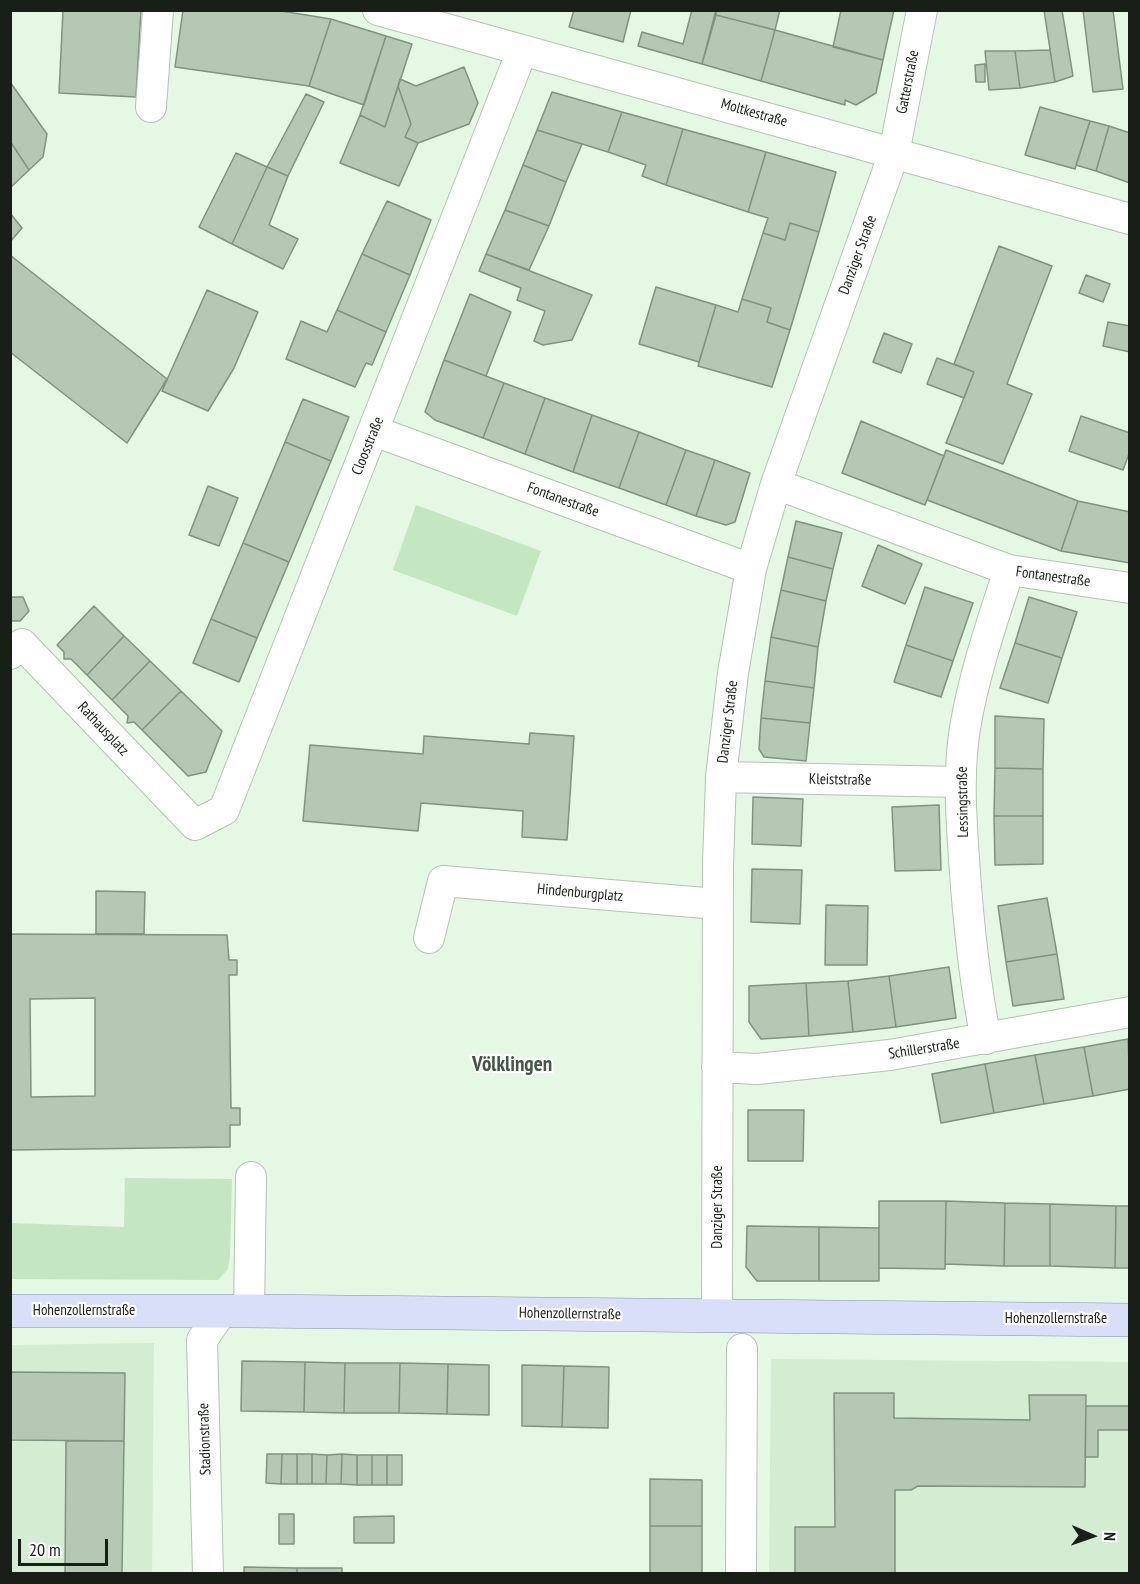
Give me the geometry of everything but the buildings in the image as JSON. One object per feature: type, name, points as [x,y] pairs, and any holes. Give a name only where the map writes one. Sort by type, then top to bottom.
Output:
[{"type":"main road","name":"Hohenzollernstraße","points":[[10,1311],[248,1311],[1130,1320]]},
{"type":"street","points":[[151,107],[159,10]]},
{"type":"street","name":"Moltkestraße","points":[[378,10],[1130,219]]},
{"type":"street","name":"Gatterstraße","points":[[894,153],[922,10]]},
{"type":"street","name":"Cloosstraße","points":[[195,825],[224,810],[232,792],[522,51]]},
{"type":"street","name":"Danziger Straße","points":[[717,1316],[717,904],[721,777],[733,673],[751,569],[776,484],[894,153]]},
{"type":"street","name":"Fontanestraße","points":[[374,431],[751,569]]},
{"type":"street","name":"Fontanestraße","points":[[776,484],[1009,570],[1130,588]]},
{"type":"street","name":"Lessingstraße","points":[[986,1039],[978,999],[967,902],[959,782],[965,728],[977,669],[1009,570]]},
{"type":"street","name":"Rathausplatz","points":[[10,654],[22,644],[195,825]]},
{"type":"street","name":"Kleiststraße","points":[[721,777],[959,782]]},
{"type":"street","name":"Hindenburgplatz","points":[[429,938],[442,881],[717,904]]},
{"type":"street","name":"Schillerstraße","points":[[717,1067],[757,1069],[890,1055],[1130,1012]]},
{"type":"street","points":[[248,1311],[251,1177]]},
{"type":"street","name":"Stadionstraße","points":[[208,1574],[202,1340],[248,1311]]},
{"type":"street","points":[[741,1574],[742,1349]]},
{"type":"shaded area","points":[[416,505],[541,551],[517,616],[393,570]]},
{"type":"shaded area","points":[[125,1178],[232,1179],[230,1256],[228,1269],[218,1280],[11,1279],[11,1223],[124,1227]]},
{"type":"shaded area","points":[[154,1343],[152,1573],[11,1573],[10,1345]]},
{"type":"shaded area","points":[[771,1359],[1129,1362],[1129,1573],[769,1574]]},
{"type":"district","name":"Völklingen","points":[[512,1065]]}]
